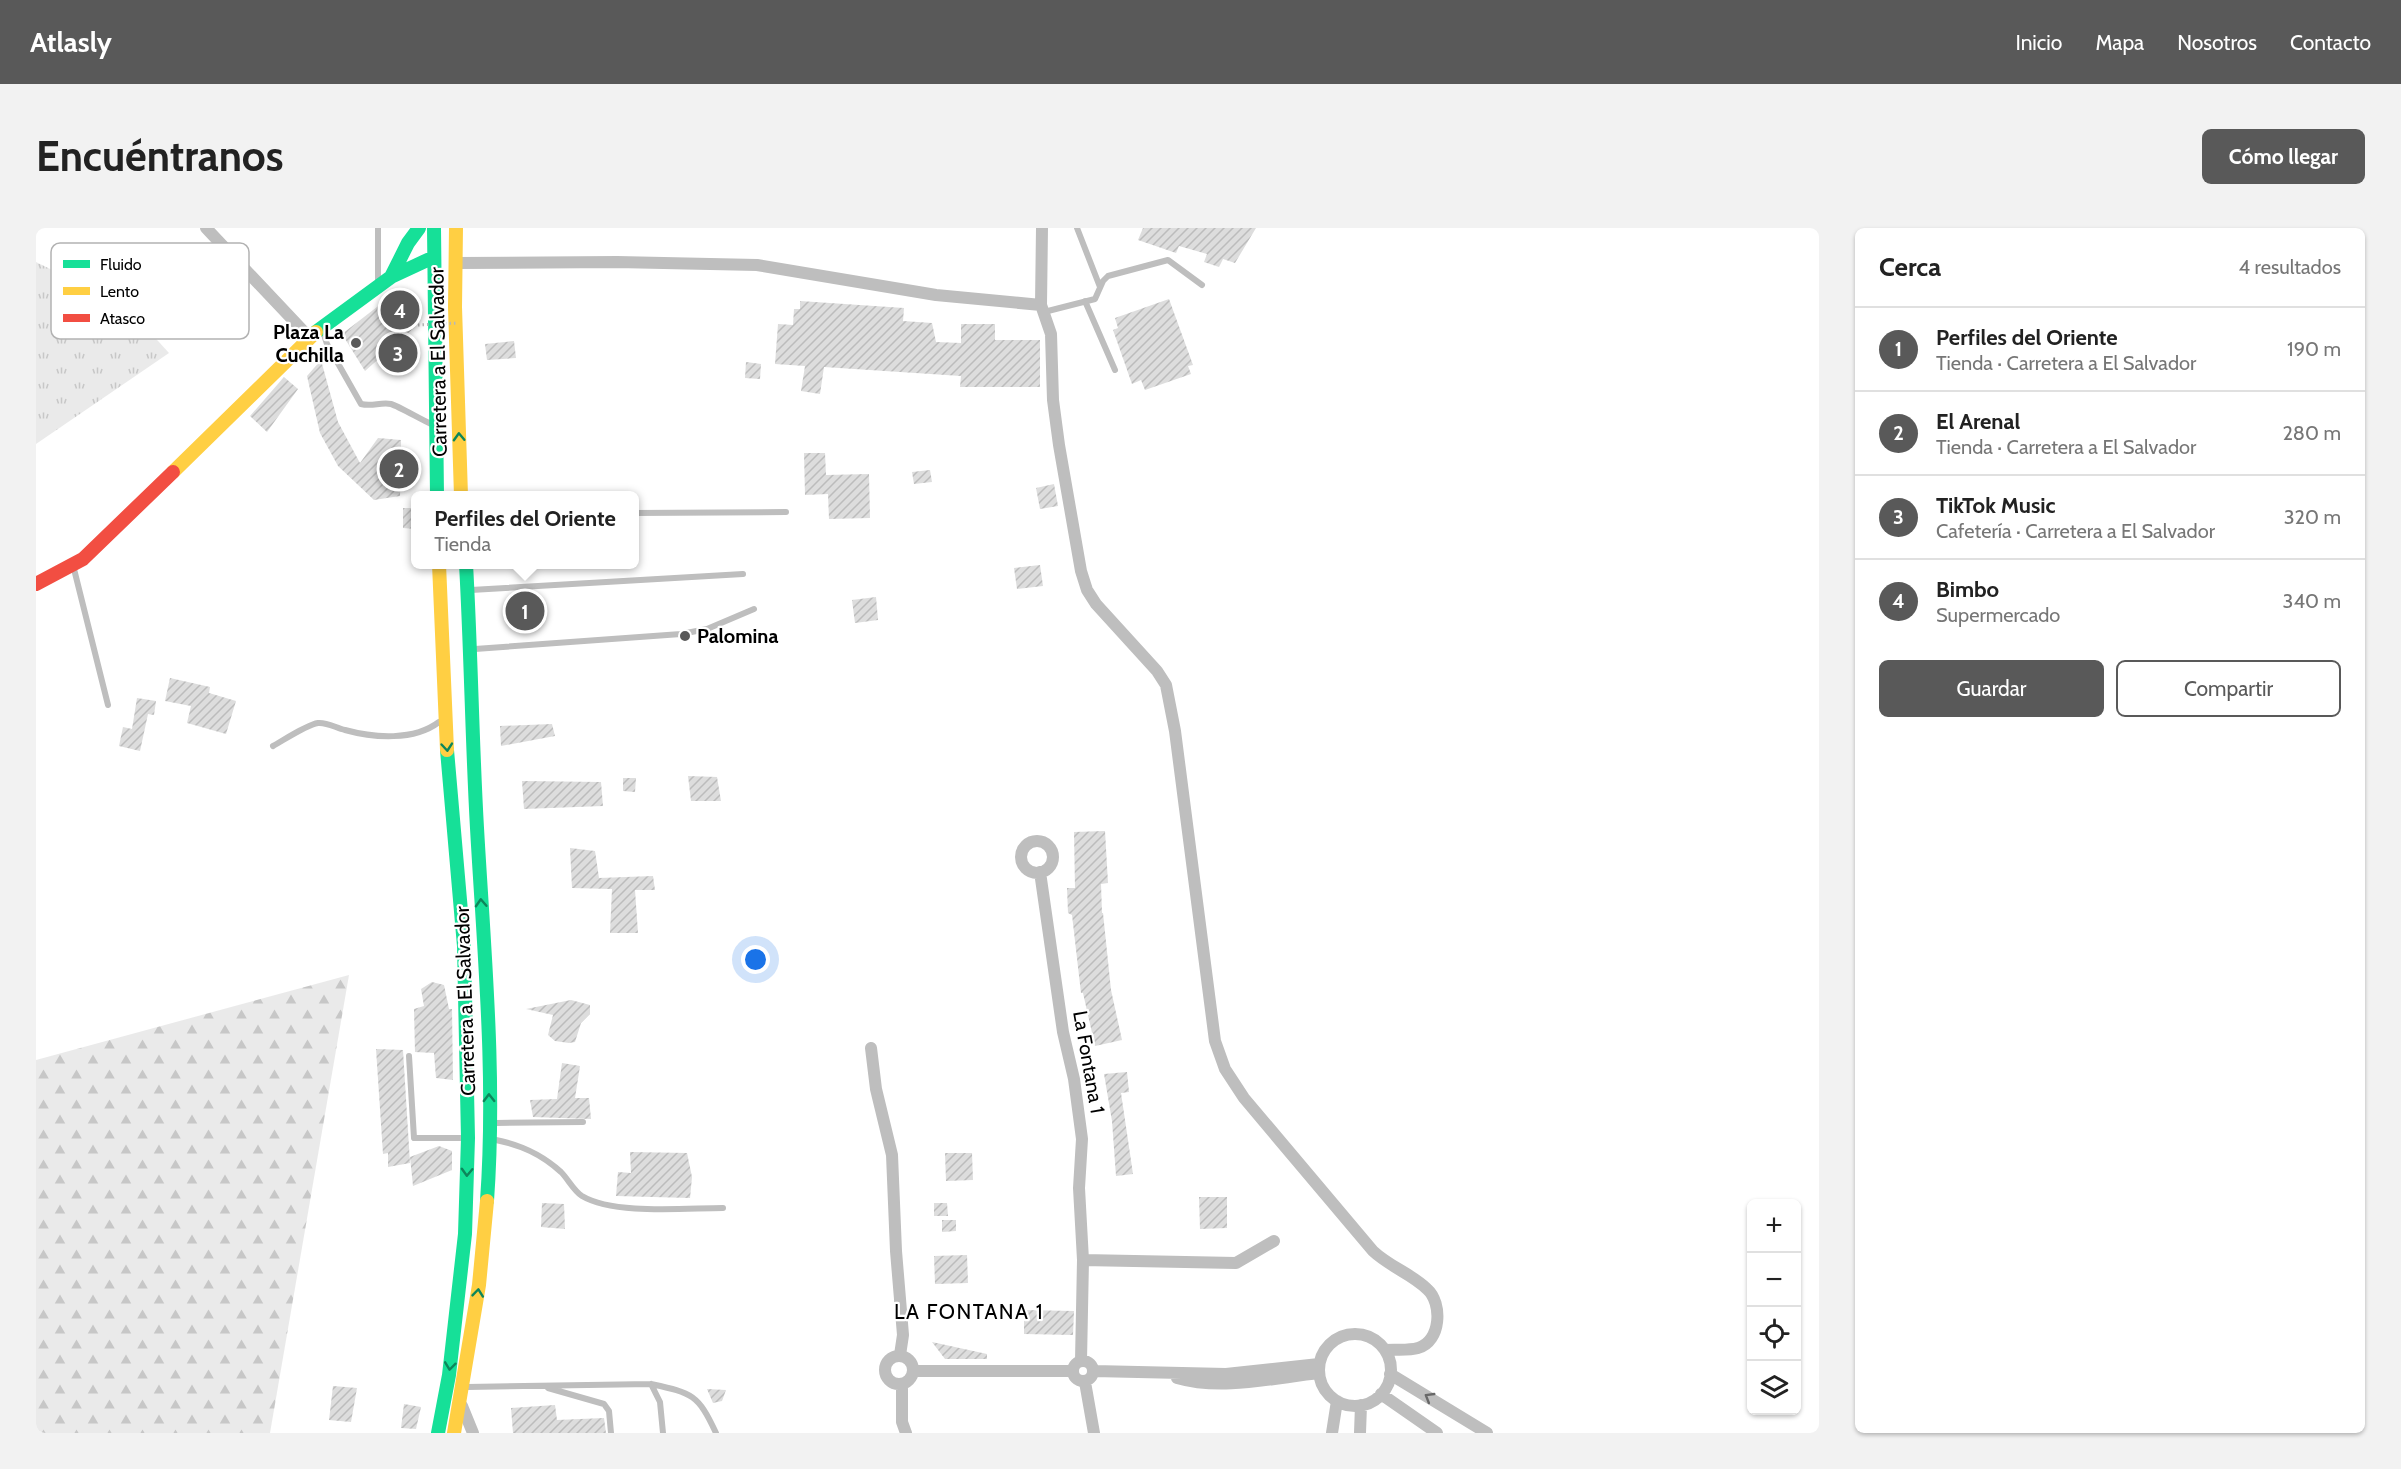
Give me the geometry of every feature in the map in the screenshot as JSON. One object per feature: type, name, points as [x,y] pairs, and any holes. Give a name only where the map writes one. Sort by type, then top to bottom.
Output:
[{"type":"main road","points":[[395,275],[408,243],[419,228]]},
{"type":"main road","name":"Carretera a El Salvador","points":[[434,228],[437,491]]},
{"type":"main road","name":"Carretera a El Salvador","points":[[456,228],[461,491]]},
{"type":"main road","points":[[36,584],[83,559],[111,534],[309,337],[395,275],[434,257]]},
{"type":"main road","points":[[395,275],[414,270],[433,278]]},
{"type":"main road","name":"Carretera a El Salvador","points":[[438,1433],[449,1375],[465,1234],[468,1138],[464,946],[444,717],[439,569]]},
{"type":"main road","name":"Carretera a El Salvador","points":[[454,1433],[476,1317],[484,1246],[489,1139],[488,1027],[474,780],[471,650],[466,569]]},
{"type":"main road","points":[[440,584],[448,610],[455,689],[458,693],[472,690]]},
{"type":"street","points":[[206,228],[220,243]]},
{"type":"street","points":[[1042,228],[1042,309],[1051,334],[1053,400],[1073,531],[1087,590],[1096,604],[1157,671],[1166,685],[1175,731],[1215,1041],[1225,1069],[1244,1098],[1373,1251],[1387,1264],[1428,1289],[1436,1302],[1438,1321],[1432,1337],[1419,1348],[1385,1350]]},
{"type":"street","points":[[456,263],[616,262],[757,265],[936,295],[1042,309]]},
{"type":"street","points":[[249,274],[309,337]]},
{"type":"street","name":"La Fontana 1","points":[[1040,872],[1063,1032],[1079,1110],[1082,1139],[1079,1218],[1083,1260],[1082,1361]]},
{"type":"street","points":[[871,1048],[876,1089],[892,1155],[896,1251],[903,1335],[900,1355]]},
{"type":"street","points":[[1083,1260],[1236,1263],[1274,1241]]},
{"type":"street","points":[[1347,1335],[1368,1336],[1385,1350],[1390,1367],[1388,1384],[1375,1399],[1361,1405],[1349,1405],[1337,1401],[1323,1386],[1319,1369],[1322,1354],[1337,1338],[1347,1335]]},
{"type":"street","points":[[900,1355],[908,1358],[914,1371],[910,1380],[902,1384],[893,1383],[885,1371],[890,1358],[900,1355]]},
{"type":"street","points":[[1085,1382],[1077,1379],[1073,1371],[1075,1364],[1082,1361],[1090,1363],[1094,1371]]},
{"type":"street","points":[[1094,1371],[1226,1374],[1319,1369]]},
{"type":"street","points":[[914,1371],[1073,1371]]},
{"type":"street","points":[[1085,1382],[1090,1379],[1094,1371]]},
{"type":"street","points":[[1390,1374],[1487,1433]]},
{"type":"street","points":[[1085,1382],[1094,1433]]},
{"type":"street","points":[[902,1384],[902,1422],[906,1433]]},
{"type":"street","points":[[462,1394],[473,1433]]},
{"type":"street","points":[[1381,1394],[1437,1433]]},
{"type":"street","points":[[1332,1433],[1337,1401]]},
{"type":"street","points":[[1360,1433],[1361,1405]]},
{"type":"lane","points":[[378,228],[378,287]]},
{"type":"lane","points":[[1077,228],[1100,287]]},
{"type":"lane","points":[[1042,309],[1095,298],[1108,276],[1168,260],[1202,285]]},
{"type":"lane","points":[[1085,301],[1115,370]]},
{"type":"lane","points":[[321,328],[327,344],[361,404],[394,405],[435,425]]},
{"type":"lane","points":[[639,513],[786,512]]},
{"type":"lane","points":[[73,565],[108,705]]},
{"type":"lane","points":[[467,590],[743,574]]},
{"type":"lane","points":[[471,650],[681,634],[707,629],[754,609]]},
{"type":"lane","points":[[273,746],[317,723],[329,724],[359,733],[402,736],[432,727],[444,717]]},
{"type":"lane","points":[[409,1056],[414,1138],[468,1138]]},
{"type":"lane","points":[[489,1123],[583,1122]]},
{"type":"lane","points":[[489,1139],[513,1143],[535,1152],[561,1172],[581,1196],[614,1208],[723,1208]]},
{"type":"lane","points":[[462,1394],[542,1386],[651,1384],[697,1398],[716,1433]]},
{"type":"lane","points":[[651,1384],[660,1402],[663,1433]]},
{"type":"lane","points":[[542,1386],[604,1404],[609,1411],[611,1433]]},
{"type":"path","points":[[418,325],[458,323]]},
{"type":"green space","points":[[36,262],[51,269],[51,339],[156,339],[169,353],[36,444]]},
{"type":"green space","points":[[349,975],[270,1433],[36,1433],[36,1060]]},
{"type":"building","points":[[1143,228],[1256,228],[1235,263],[1223,259],[1219,267],[1204,262],[1207,254],[1179,246],[1176,253],[1138,240]]},
{"type":"building","points":[[399,290],[415,307],[416,326],[365,371],[342,334]]},
{"type":"building","points":[[1169,299],[1193,365],[1188,366],[1191,374],[1145,390],[1141,380],[1132,384],[1113,330],[1118,328],[1115,318]]},
{"type":"building","points":[[800,301],[904,308],[903,321],[932,323],[936,342],[961,343],[961,324],[995,324],[995,340],[1040,340],[1040,387],[960,387],[961,376],[824,367],[820,394],[801,391],[805,366],[775,364],[778,324],[793,325],[794,309],[800,309]]},
{"type":"building","points":[[514,341],[516,358],[487,360],[485,344]]},
{"type":"building","points":[[321,360],[338,422],[360,463],[378,438],[401,440],[400,496],[374,500],[338,466],[320,433],[307,376]]},
{"type":"building","points":[[746,362],[761,364],[760,379],[745,378]]},
{"type":"building","points":[[284,377],[298,389],[267,432],[250,416]]},
{"type":"building","points":[[804,453],[825,453],[826,475],[869,474],[870,518],[829,519],[828,494],[805,495]]},
{"type":"building","points":[[930,470],[932,482],[914,484],[912,472]]},
{"type":"building","points":[[1054,484],[1058,506],[1040,509],[1036,488]]},
{"type":"building","points":[[403,508],[411,508],[411,529],[403,528]]},
{"type":"building","points":[[1040,565],[1043,586],[1017,589],[1014,568]]},
{"type":"building","points":[[876,597],[878,620],[855,623],[852,600]]},
{"type":"building","points":[[170,678],[210,687],[209,693],[236,701],[226,734],[187,723],[191,706],[165,701]]},
{"type":"building","points":[[137,698],[156,701],[154,715],[148,714],[140,751],[119,746],[123,727],[132,729]]},
{"type":"building","points":[[552,724],[555,736],[501,746],[500,726]]},
{"type":"building","points":[[688,776],[717,777],[721,801],[691,801]]},
{"type":"building","points":[[623,778],[636,778],[635,792],[623,791]]},
{"type":"building","points":[[522,781],[601,782],[603,806],[524,809]]},
{"type":"building","points":[[1105,831],[1108,883],[1101,884],[1102,913],[1111,990],[1122,1040],[1095,1046],[1083,993],[1081,993],[1072,915],[1068,913],[1067,888],[1075,888],[1074,832]]},
{"type":"building","points":[[570,848],[595,851],[599,878],[653,876],[655,890],[635,890],[638,933],[610,933],[612,889],[572,888]]},
{"type":"building","points":[[432,982],[444,985],[449,1009],[452,1009],[453,1080],[436,1078],[434,1053],[415,1052],[414,1009],[424,1006],[421,989]]},
{"type":"building","points":[[571,1000],[590,1005],[590,1014],[581,1023],[575,1042],[555,1041],[548,1035],[553,1015],[526,1009]]},
{"type":"building","points":[[376,1049],[403,1050],[410,1163],[388,1167],[388,1153],[383,1154]]},
{"type":"building","points":[[562,1063],[580,1066],[575,1098],[589,1098],[591,1119],[533,1117],[530,1100],[557,1099]]},
{"type":"building","points":[[1127,1072],[1129,1092],[1121,1093],[1133,1174],[1116,1176],[1112,1121],[1104,1074]]},
{"type":"building","points":[[439,1146],[452,1151],[452,1170],[413,1186],[410,1157]]},
{"type":"building","points":[[630,1152],[687,1153],[692,1177],[690,1198],[616,1196],[618,1172],[631,1173]]},
{"type":"building","points":[[945,1153],[972,1153],[973,1180],[946,1181]]},
{"type":"building","points":[[1199,1197],[1227,1197],[1227,1228],[1200,1229]]},
{"type":"building","points":[[542,1203],[564,1204],[565,1229],[541,1227]]},
{"type":"building","points":[[934,1203],[947,1203],[948,1216],[934,1216]]},
{"type":"building","points":[[942,1220],[956,1220],[956,1231],[942,1232]]},
{"type":"building","points":[[967,1255],[968,1283],[935,1284],[934,1256]]},
{"type":"building","points":[[1024,1310],[1074,1311],[1073,1335],[1024,1334]]},
{"type":"building","points":[[932,1342],[987,1354],[987,1359],[945,1359]]},
{"type":"building","points":[[333,1386],[357,1388],[351,1422],[329,1420]]},
{"type":"building","points":[[707,1389],[726,1390],[722,1401],[713,1403]]},
{"type":"building","points":[[404,1404],[421,1407],[416,1429],[401,1428]]},
{"type":"building","points":[[555,1405],[557,1420],[604,1418],[606,1433],[513,1433],[511,1408]]},
{"type":"traffic: fast","points":[[391,277],[408,243],[419,228]]},
{"type":"traffic: fast","points":[[434,228],[437,491]]},
{"type":"traffic: fast","points":[[316,332],[391,277],[434,257]]},
{"type":"traffic: fast","points":[[466,569],[475,795],[490,1061],[487,1201]]},
{"type":"traffic: fast","points":[[438,1433],[449,1375],[465,1234],[468,1138],[464,946],[447,750]]},
{"type":"traffic: slow","points":[[456,228],[455,307],[461,491]]},
{"type":"traffic: slow","points":[[173,472],[316,332]]},
{"type":"traffic: slow","points":[[439,569],[447,750]]},
{"type":"traffic: slow","points":[[454,1433],[479,1285],[487,1201]]},
{"type":"traffic: jam","points":[[36,584],[83,559],[173,472]]},
{"type":"place","name":"Bimbo","points":[[400,310]]},
{"type":"place","name":"Plaza La Cuchilla","points":[[356,343]]},
{"type":"place","name":"TikTok Music","points":[[398,353]]},
{"type":"place","name":"El Arenal","points":[[399,469]]},
{"type":"place","name":"Perfiles del Oriente","points":[[525,611]]},
{"type":"place","name":"Palomina","points":[[685,636]]},
{"type":"district","name":"LA FONTANA 1","points":[[969,1312]]}]
